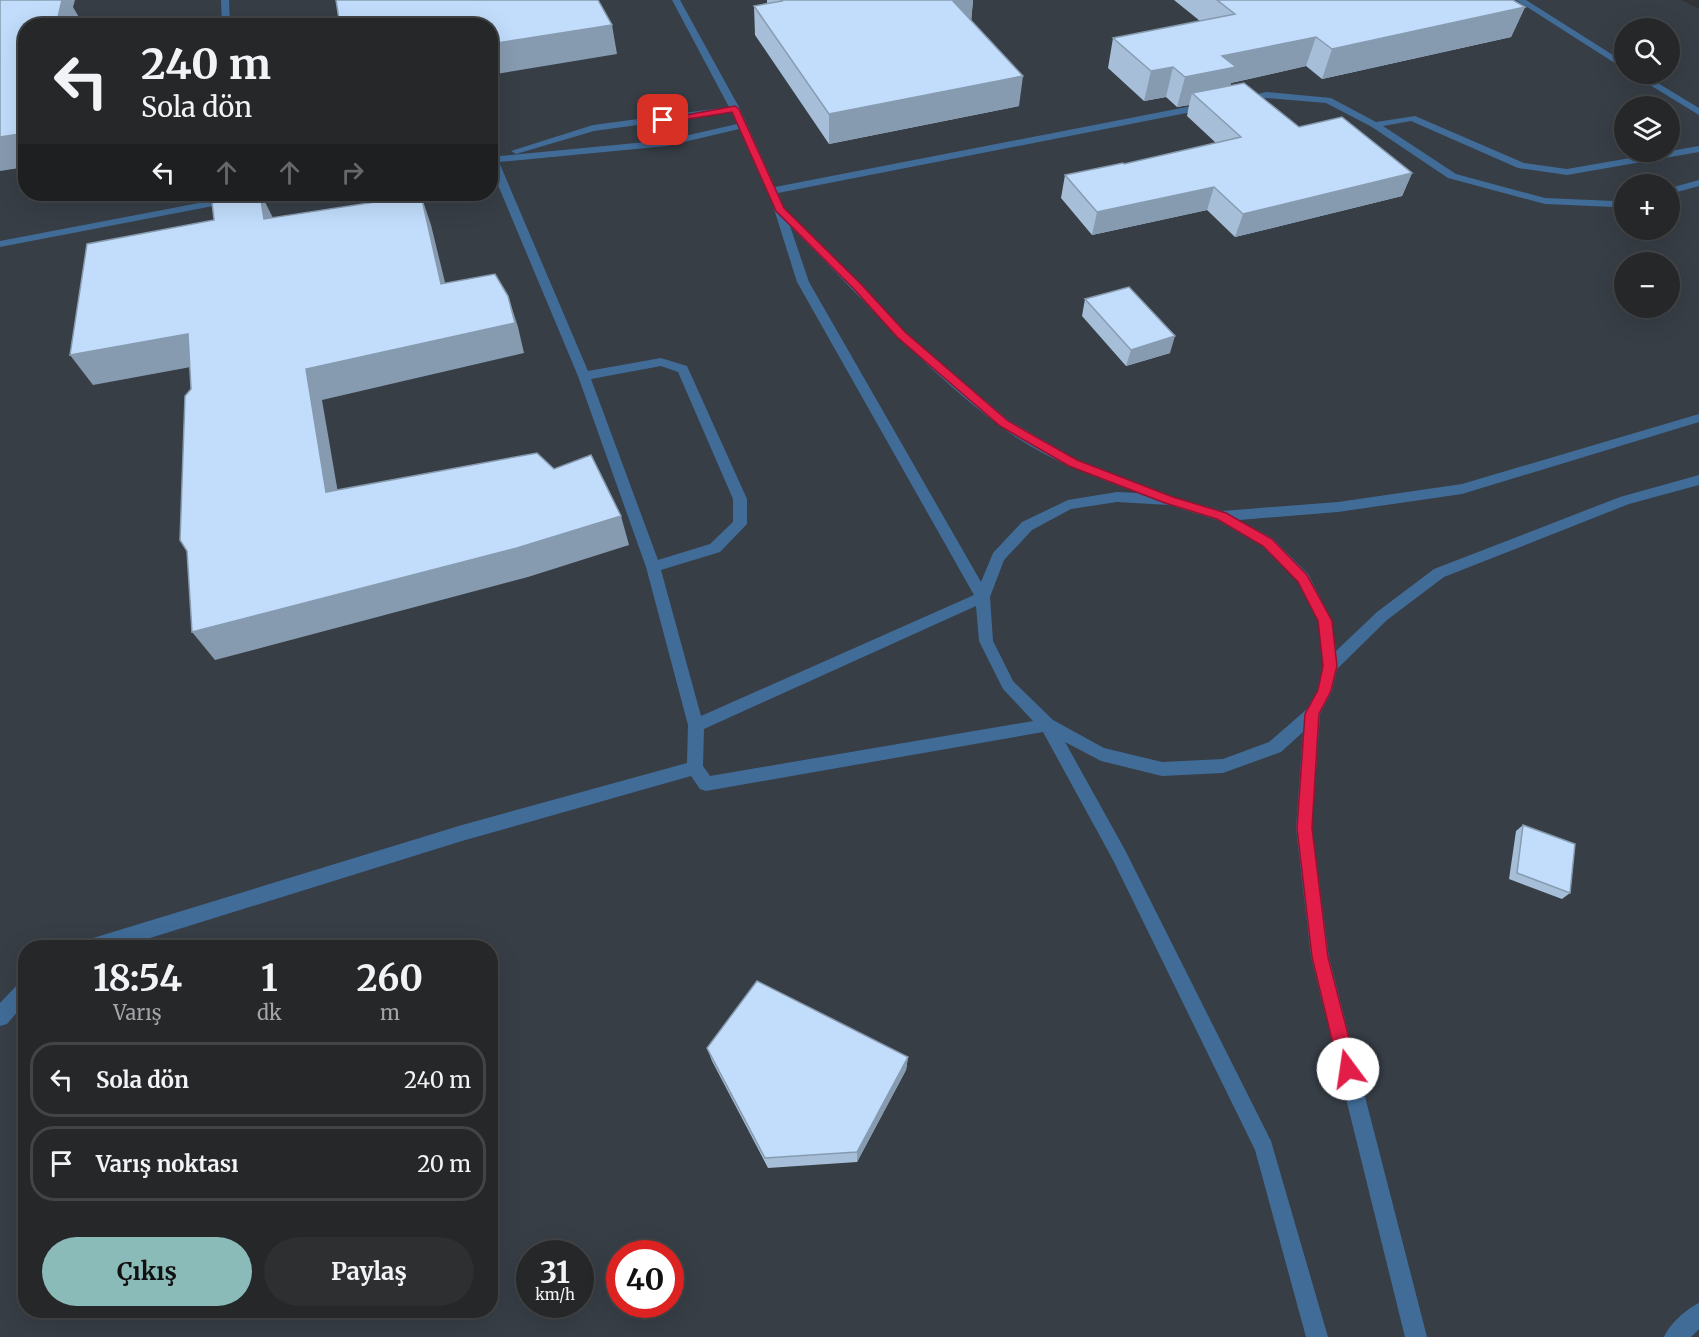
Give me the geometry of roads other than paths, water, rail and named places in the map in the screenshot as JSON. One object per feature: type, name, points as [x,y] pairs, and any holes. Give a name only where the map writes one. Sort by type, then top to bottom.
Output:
[{"type":"street","points":[[225,0],[226,18]]},
{"type":"street","points":[[676,0],[735,109],[772,191],[803,282],[983,597]]},
{"type":"street","points":[[1520,0],[1614,60]]},
{"type":"street","points":[[1653,84],[1699,112]]},
{"type":"street","points":[[1231,102],[1266,95],[1328,100],[1375,125],[1452,176],[1545,201],[1614,204]]},
{"type":"street","points":[[772,191],[1219,104]]},
{"type":"street","points":[[498,158],[593,128],[735,109]]},
{"type":"street","points":[[1375,125],[1412,118],[1522,166],[1567,172],[1699,149]]},
{"type":"street","points":[[498,159],[667,143],[742,126]]},
{"type":"street","points":[[498,174],[584,376],[653,567],[696,725],[695,768],[706,784],[1047,725],[1101,754],[1162,769],[1223,766],[1275,747],[1312,714],[1324,691],[1330,666],[1325,621],[1303,578],[1267,542],[1221,516],[1169,500],[1073,463],[1004,423],[901,334],[858,287],[779,209]]},
{"type":"street","points":[[1680,188],[1699,183]]},
{"type":"street","points":[[0,244],[204,201]]},
{"type":"street","points":[[584,376],[661,362],[683,369],[740,499],[740,524],[715,548],[653,567]]},
{"type":"street","points":[[1221,516],[1338,507],[1462,489],[1699,418]]},
{"type":"street","points":[[1330,666],[1382,616],[1439,573],[1625,500],[1699,480]]},
{"type":"street","points":[[1169,500],[1117,496],[1078,503],[1068,505],[1027,526],[998,557],[983,597],[986,641],[1008,685],[1047,725],[1119,855],[1264,1148],[1317,1337]]},
{"type":"street","points":[[696,725],[983,597]]},
{"type":"street","points":[[1312,714],[1304,828],[1320,957],[1416,1337]]},
{"type":"street","points":[[116,940],[462,833],[695,768]]},
{"type":"street","points":[[0,1017],[18,997]]},
{"type":"street","points":[[1675,1337],[1699,1314]]}]
